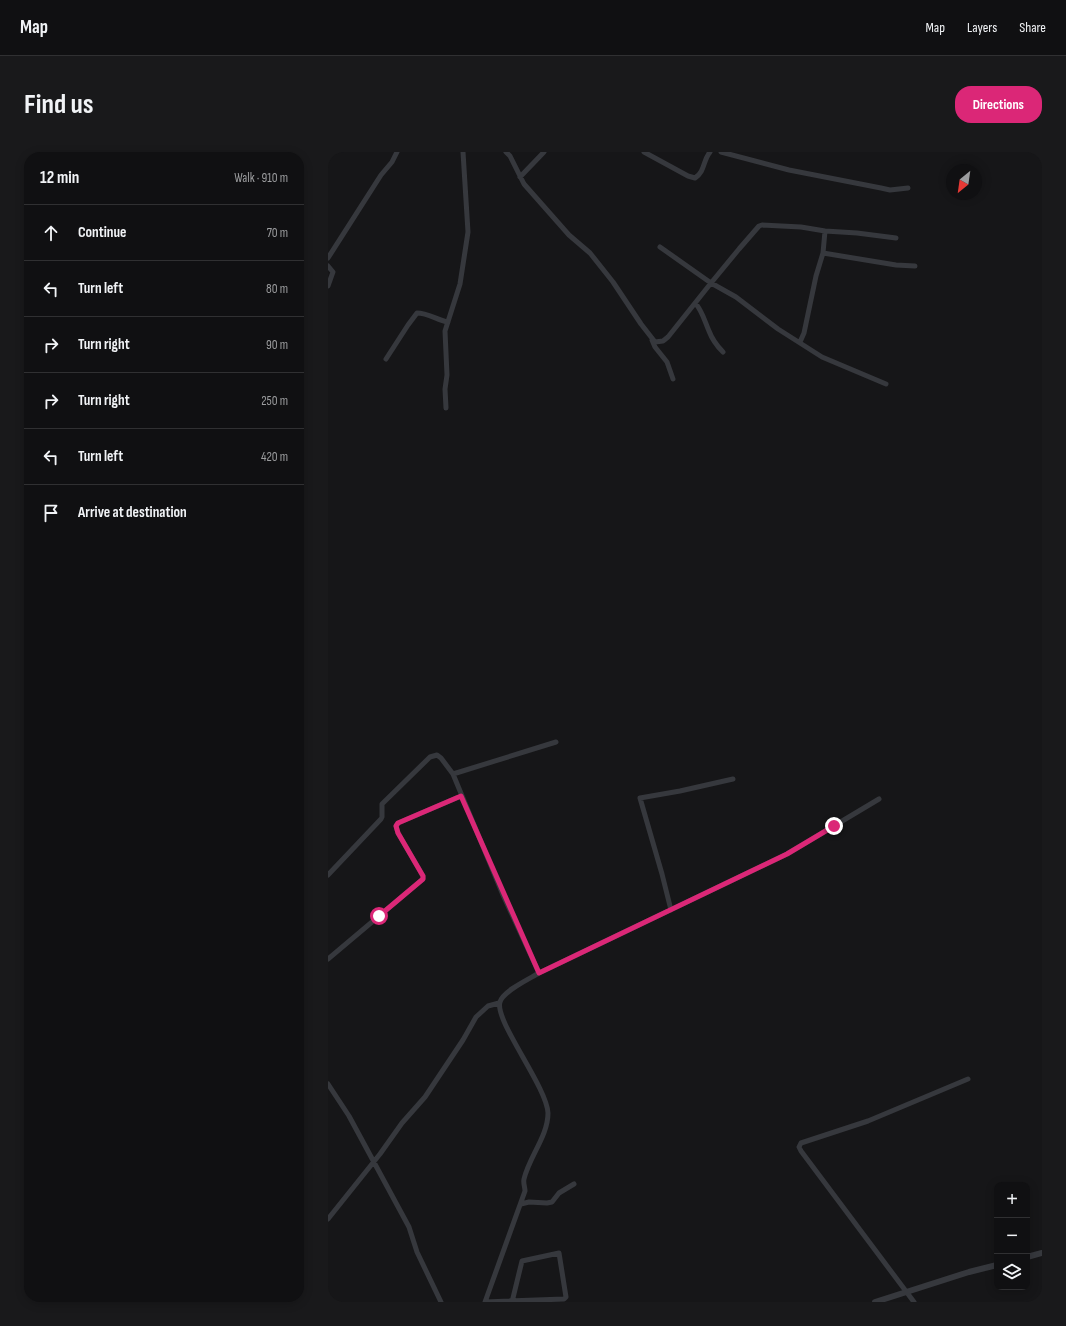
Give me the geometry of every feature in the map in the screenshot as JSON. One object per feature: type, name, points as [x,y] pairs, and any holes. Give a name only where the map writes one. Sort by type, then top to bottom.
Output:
[{"type":"street","points":[[328,258],[381,175],[392,162],[397,152]]},
{"type":"street","points":[[446,408],[445,388],[447,375],[445,331],[462,278],[468,232],[463,152]]},
{"type":"street","points":[[506,152],[510,156],[520,177],[533,195],[569,235],[590,253],[613,282],[652,340],[655,347],[667,362],[673,379]]},
{"type":"street","points":[[520,177],[544,152]]},
{"type":"street","points":[[644,152],[688,176],[695,178],[702,171],[707,155],[710,152]]},
{"type":"street","points":[[721,152],[789,170],[890,190],[908,188]]},
{"type":"street","points":[[652,340],[659,342],[668,337],[759,226],[794,226],[825,231],[896,238]]},
{"type":"street","points":[[800,342],[805,328],[816,276],[823,253],[825,231]]},
{"type":"street","points":[[660,247],[711,283],[736,297],[778,329],[822,357],[886,384]]},
{"type":"street","points":[[823,253],[896,265],[915,266]]},
{"type":"street","points":[[328,266],[333,272],[328,286]]},
{"type":"street","points":[[695,303],[701,311],[715,344],[723,352]]},
{"type":"street","points":[[386,359],[408,324],[417,313],[422,313],[440,321],[448,322]]},
{"type":"street","points":[[453,774],[556,742]]},
{"type":"street","points":[[328,875],[381,819],[382,804],[430,757],[437,755],[453,774],[461,796],[539,973]]},
{"type":"street","points":[[671,910],[640,798],[733,779]]},
{"type":"street","points":[[328,959],[423,879],[423,876],[398,833],[396,826],[398,823],[461,796]]},
{"type":"street","points":[[512,1302],[522,1261],[559,1253],[566,1297],[565,1299],[512,1302],[485,1302],[521,1204],[525,1191],[524,1180],[546,1124],[548,1110],[542,1095],[504,1022],[499,1003],[504,995],[539,973],[787,854],[879,799]]},
{"type":"street","points":[[328,1219],[402,1123],[425,1096],[463,1040],[476,1017],[488,1006],[499,1003]]},
{"type":"street","points":[[914,1302],[799,1147],[801,1143],[868,1121],[968,1079]]},
{"type":"street","points":[[328,1084],[349,1116],[410,1227],[417,1252],[441,1302]]},
{"type":"street","points":[[521,1204],[529,1202],[552,1202],[559,1193],[574,1184]]},
{"type":"street","points":[[1030,1256],[1042,1253]]},
{"type":"street","points":[[875,1302],[969,1272],[994,1266]]},
{"type":"route","points":[[379,916],[423,879],[423,876],[398,833],[396,826],[398,823],[461,796],[539,973],[787,854],[834,826]]}]
